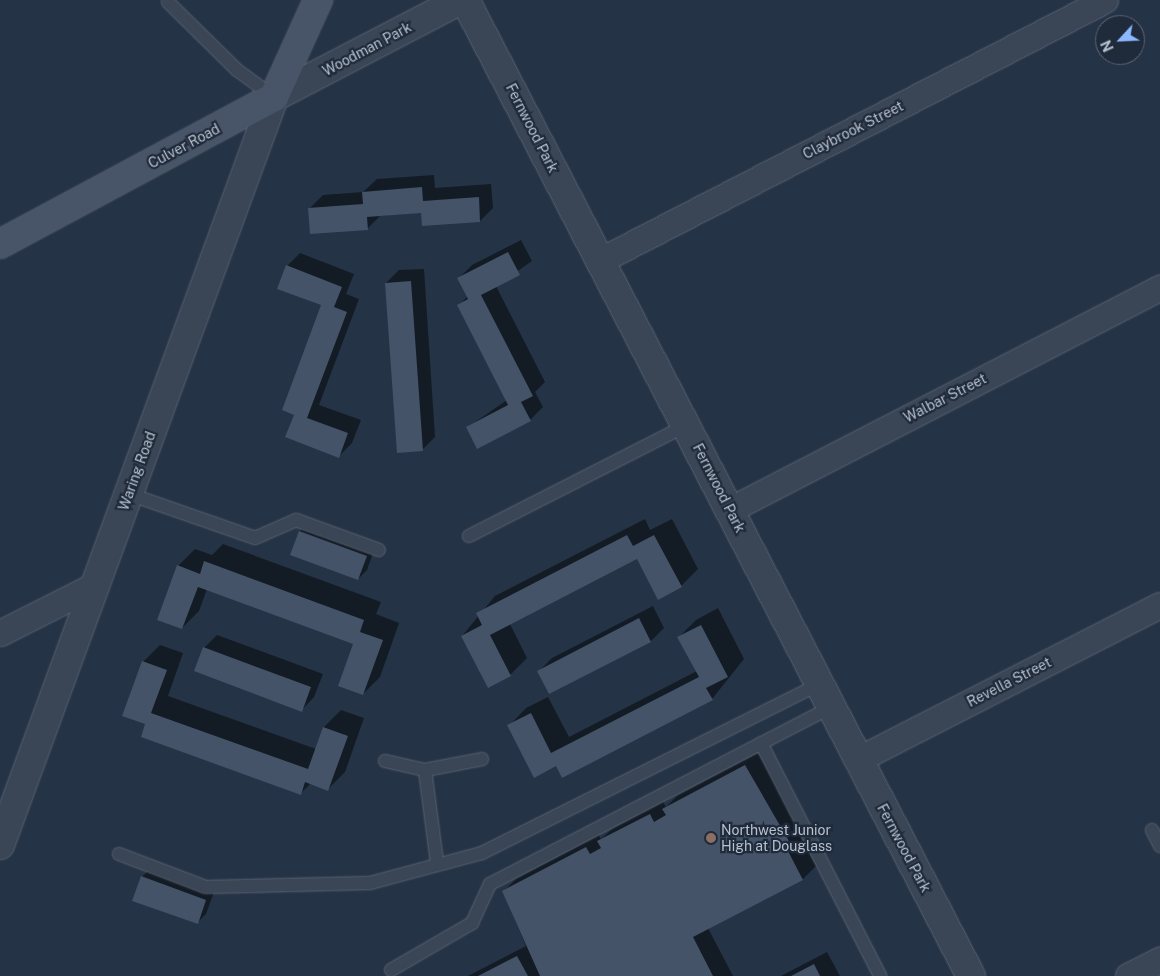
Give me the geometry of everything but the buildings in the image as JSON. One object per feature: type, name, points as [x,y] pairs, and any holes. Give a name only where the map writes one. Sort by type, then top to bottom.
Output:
[{"type":"main road","points":[[274,98],[318,0]]},
{"type":"main road","name":"Culver Road","points":[[0,244],[274,98]]},
{"type":"street","name":"Woodman Park","points":[[274,98],[460,0]]},
{"type":"street","name":"Fernwood Park","points":[[466,0],[730,509],[857,760],[971,976]]},
{"type":"street","name":"Claybrook Street","points":[[601,260],[1105,0]]},
{"type":"street","name":"Waring Road","points":[[0,845],[274,98]]},
{"type":"street","name":"Walbar Street","points":[[730,509],[1160,288]]},
{"type":"street","points":[[0,634],[95,585]]},
{"type":"street","name":"Revella Street","points":[[857,760],[1160,605]]},
{"type":"street","points":[[1128,976],[1160,960]]},
{"type":"lane","points":[[168,2],[237,70],[274,98]]},
{"type":"lane","points":[[469,536],[686,425]]},
{"type":"lane","points":[[129,494],[255,538],[296,520],[379,550]]},
{"type":"lane","points":[[391,970],[472,923],[490,884],[761,743],[825,696]]},
{"type":"lane","points":[[119,854],[206,887],[370,884],[437,863],[482,853],[825,696]]},
{"type":"lane","points":[[761,743],[880,976]]},
{"type":"lane","points":[[385,762],[425,770],[482,759]]},
{"type":"lane","points":[[425,770],[437,863]]},
{"type":"lane","points":[[1152,830],[1160,846]]},
{"type":"place","name":"Northwest Junior High at Douglass","points":[[711,838]]}]
